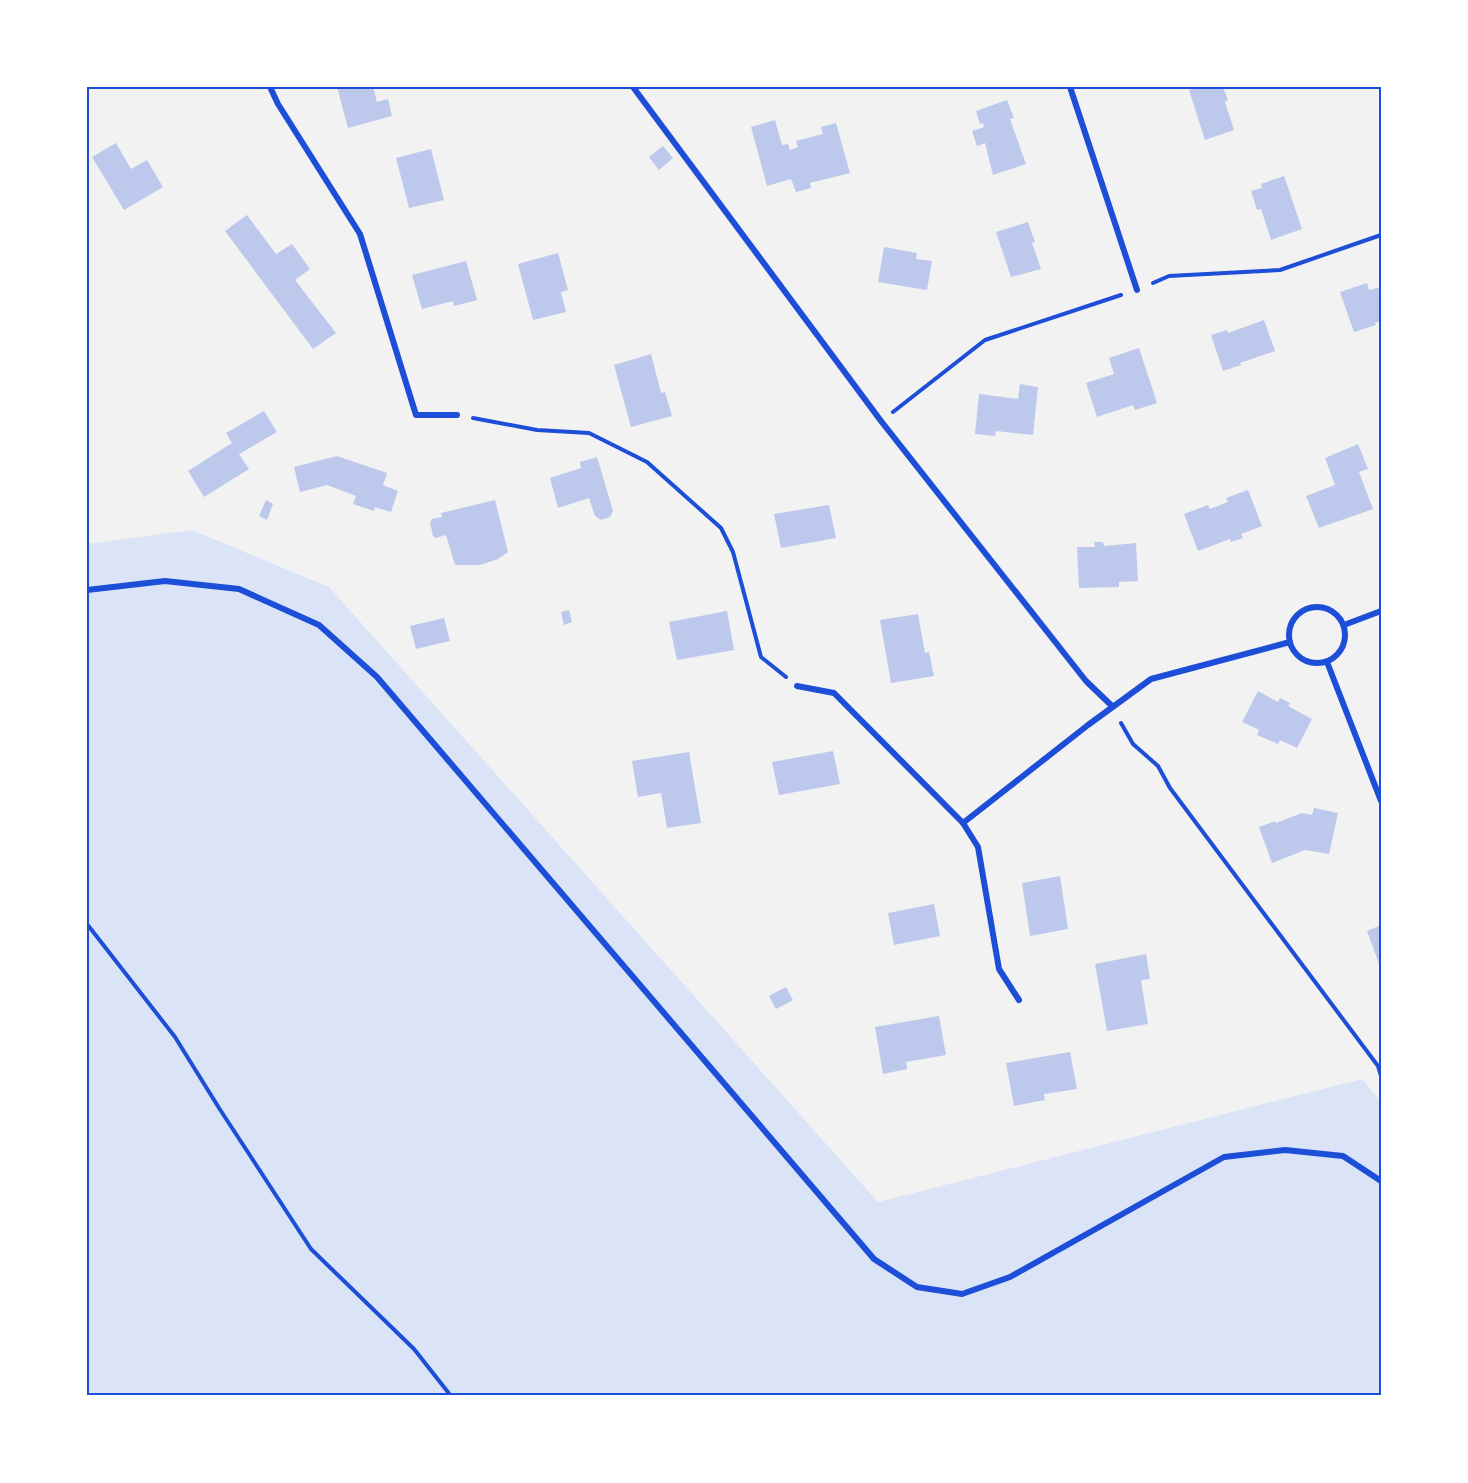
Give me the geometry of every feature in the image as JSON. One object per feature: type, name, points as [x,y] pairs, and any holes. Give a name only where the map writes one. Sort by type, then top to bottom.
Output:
[{"type":"street","points":[[270,87],[278,104],[360,234],[416,415],[457,415]]},
{"type":"street","points":[[633,87],[881,421],[1086,681],[1112,706]]},
{"type":"street","points":[[1070,87],[1137,290]]},
{"type":"street","points":[[87,590],[165,581],[239,589],[319,625],[377,677],[874,1259],[917,1287],[962,1294],[1010,1277],[1224,1157],[1285,1150],[1343,1156],[1381,1180]]},
{"type":"street","points":[[1309,608],[1326,608],[1334,612],[1344,625],[1346,636],[1343,647],[1337,656],[1327,662],[1318,664],[1308,662],[1300,658],[1293,650],[1289,633],[1295,617],[1309,608]]},
{"type":"street","points":[[1344,625],[1381,612]]},
{"type":"street","points":[[963,823],[1150,679],[1290,642]]},
{"type":"street","points":[[1327,662],[1381,801]]},
{"type":"street","points":[[797,686],[834,693],[963,823],[978,847],[999,969],[1019,999]]},
{"type":"path","points":[[881,421],[985,340],[1137,290],[1169,276],[1280,270],[1381,235]]},
{"type":"path","points":[[457,415],[537,430],[589,434],[647,462],[721,528],[733,552],[761,657],[797,686]]},
{"type":"path","points":[[1112,706],[1133,744],[1158,765],[1170,788],[1378,1066],[1381,1076]]},
{"type":"path","points":[[87,924],[176,1037],[219,1108],[311,1249],[414,1349],[451,1396]]},
{"type":"shaded area","points":[[192,530],[329,587],[878,1202],[1362,1079],[1381,1102],[1381,1396],[87,1396],[87,544]]},
{"type":"building","points":[[337,87],[373,87],[377,102],[388,99],[392,116],[348,128]]},
{"type":"building","points":[[1197,87],[1223,87],[1234,130],[1205,140],[1189,90]]},
{"type":"building","points":[[1007,100],[1014,118],[1010,119],[1026,164],[993,175],[985,143],[977,146],[972,131],[984,127],[983,123],[980,124],[976,111]]},
{"type":"building","points":[[775,120],[782,145],[788,144],[790,150],[798,147],[796,141],[823,134],[821,127],[836,123],[850,173],[810,183],[811,188],[796,192],[791,179],[767,186],[751,127]]},
{"type":"building","points":[[116,143],[131,169],[147,160],[163,187],[124,210],[92,157]]},
{"type":"building","points":[[663,146],[673,158],[659,170],[649,157]]},
{"type":"building","points":[[431,149],[444,200],[409,208],[396,158]]},
{"type":"building","points":[[1284,176],[1302,229],[1271,240],[1261,209],[1257,210],[1251,191],[1262,188],[1261,184]]},
{"type":"building","points":[[247,215],[276,254],[292,244],[310,269],[295,280],[336,333],[313,349],[225,231]]},
{"type":"building","points":[[1028,222],[1041,269],[1011,277],[996,232]]},
{"type":"building","points":[[884,247],[917,253],[916,259],[932,261],[927,290],[878,282]]},
{"type":"building","points":[[558,253],[568,290],[561,292],[566,312],[533,320],[518,264]]},
{"type":"building","points":[[466,261],[477,300],[454,306],[453,301],[422,309],[412,275]]},
{"type":"building","points":[[1367,283],[1369,290],[1381,287],[1381,321],[1375,323],[1376,325],[1354,332],[1340,292]]},
{"type":"building","points":[[1264,320],[1275,351],[1223,371],[1211,335],[1227,330],[1228,333]]},
{"type":"building","points":[[1139,348],[1157,403],[1135,410],[1133,405],[1097,417],[1086,383],[1114,374],[1109,358]]},
{"type":"building","points":[[651,354],[661,393],[665,392],[672,416],[631,427],[614,365]]},
{"type":"building","points":[[1020,384],[1038,387],[1033,435],[996,431],[995,436],[975,434],[979,394],[1018,399]]},
{"type":"building","points":[[264,411],[277,432],[239,454],[249,469],[204,497],[188,471],[232,443],[226,433]]},
{"type":"building","points":[[1358,444],[1368,469],[1359,472],[1373,509],[1319,528],[1306,496],[1335,485],[1325,458]]},
{"type":"building","points":[[337,456],[387,473],[383,485],[398,491],[391,512],[375,507],[374,511],[353,504],[356,496],[327,485],[300,492],[294,467]]},
{"type":"building","points":[[597,457],[613,511],[610,517],[601,520],[595,516],[589,498],[558,508],[550,478],[581,468],[580,462]]},
{"type":"building","points":[[1248,490],[1262,526],[1241,534],[1243,538],[1231,542],[1230,539],[1198,551],[1184,514],[1208,505],[1210,509],[1228,502],[1226,498]]},
{"type":"building","points":[[266,500],[273,504],[267,520],[259,516]]},
{"type":"building","points":[[495,500],[508,552],[498,559],[480,565],[455,565],[446,535],[436,538],[433,536],[430,523],[432,519],[442,517],[441,513]]},
{"type":"building","points":[[829,505],[836,538],[781,548],[774,514]]},
{"type":"building","points":[[1094,542],[1103,542],[1104,546],[1136,543],[1138,581],[1119,582],[1119,587],[1079,588],[1077,547],[1095,547]]},
{"type":"building","points":[[569,610],[572,622],[564,625],[561,612]]},
{"type":"building","points":[[727,611],[734,650],[677,660],[669,622]]},
{"type":"building","points":[[918,614],[925,653],[929,652],[934,676],[891,683],[880,620]]},
{"type":"building","points":[[444,618],[450,641],[416,649],[410,626]]},
{"type":"building","points":[[1258,691],[1278,702],[1280,698],[1290,703],[1288,706],[1312,719],[1297,748],[1280,740],[1278,744],[1257,735],[1259,730],[1242,722]]},
{"type":"building","points":[[833,751],[840,784],[779,795],[772,762]]},
{"type":"building","points":[[689,752],[701,823],[667,828],[661,793],[638,797],[632,761]]},
{"type":"building","points":[[1314,808],[1338,813],[1329,854],[1305,850],[1272,863],[1259,827],[1302,813],[1312,815]]},
{"type":"building","points":[[1060,876],[1068,929],[1030,936],[1022,883]]},
{"type":"building","points":[[934,904],[940,936],[894,945],[888,913]]},
{"type":"building","points":[[1381,925],[1381,963],[1379,964],[1367,931]]},
{"type":"building","points":[[1146,954],[1150,979],[1141,980],[1148,1024],[1107,1031],[1095,964]]},
{"type":"building","points":[[786,987],[793,1000],[776,1009],[769,996]]},
{"type":"building","points":[[939,1016],[946,1055],[906,1062],[907,1069],[883,1074],[875,1027]]},
{"type":"building","points":[[1070,1052],[1077,1089],[1044,1094],[1045,1100],[1014,1106],[1006,1063]]}]
